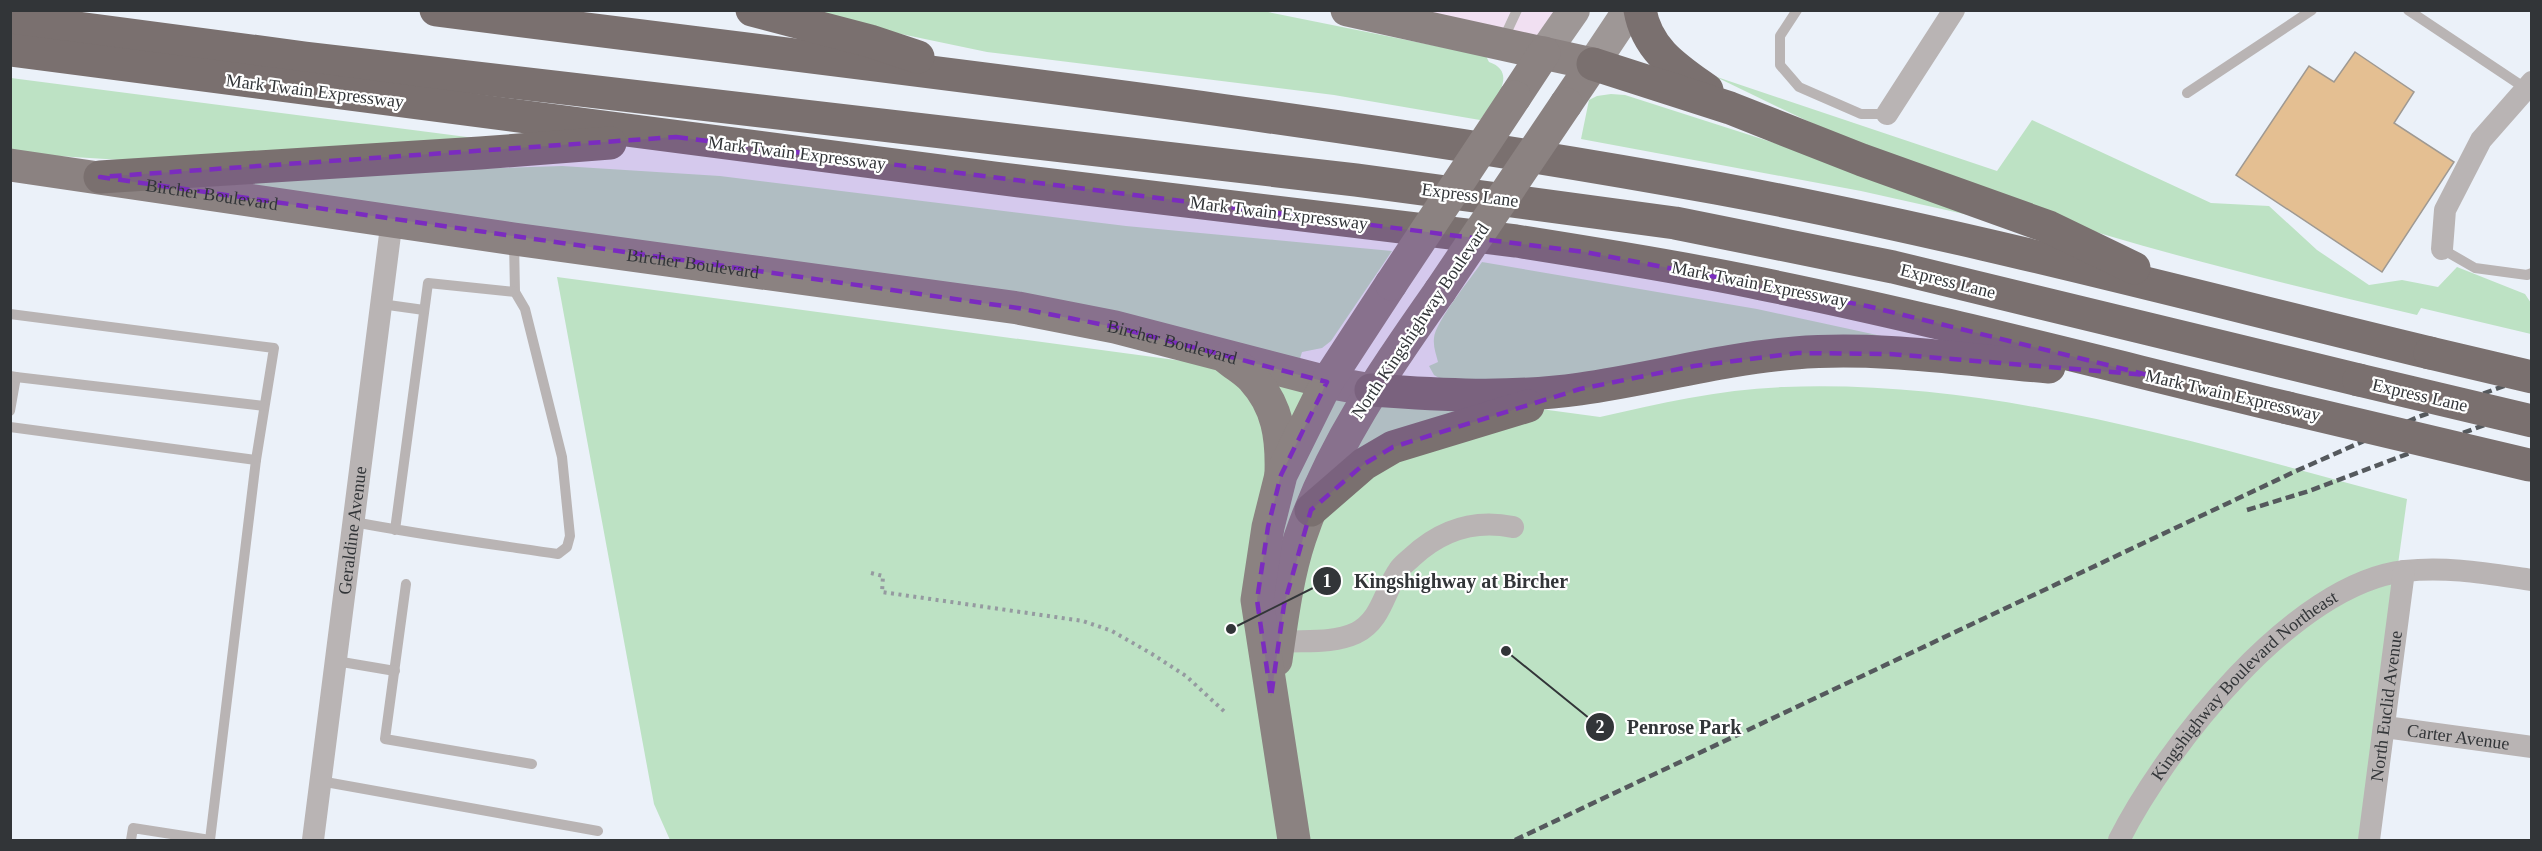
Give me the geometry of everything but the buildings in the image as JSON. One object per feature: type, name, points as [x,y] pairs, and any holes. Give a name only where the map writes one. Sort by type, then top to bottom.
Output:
[{"type":"highway","points":[[436,10],[1363,130],[1721,189],[1907,228],[2532,377]]},
{"type":"highway","points":[[752,10],[870,41],[997,82]]},
{"type":"highway","points":[[1640,10],[1647,36],[1665,60],[1730,108]]},
{"type":"highway","name":"Express Lane","points":[[10,19],[305,58],[1356,180],[1675,223],[1893,267],[2532,421]]},
{"type":"highway","name":"Mark Twain Expressway","points":[[10,50],[676,137],[1504,240],[1597,254],[1867,306],[2530,466]]},
{"type":"highway","points":[[1593,64],[1730,108],[1862,160],[2049,227],[2193,296]]},
{"type":"highway","points":[[100,177],[480,153],[676,137]]},
{"type":"highway","points":[[1311,510],[1364,464],[1393,447],[1580,389],[1694,366],[1797,352],[1890,354],[2148,375]]},
{"type":"highway","points":[[1371,390],[1485,396],[1580,389]]},
{"type":"main road","points":[[1347,10],[1420,21],[1501,43],[1593,64]]},
{"type":"main road","name":"North Kingshighway Boulevard","points":[[1294,840],[1257,600],[1268,527],[1281,475],[1327,382],[1574,10]]},
{"type":"main road","name":"North Kingshighway Boulevard","points":[[1271,697],[1284,605],[1300,539],[1327,468],[1371,390],[1629,10]]},
{"type":"main road","name":"Bircher Boulevard","points":[[10,165],[392,219],[514,239],[1018,308],[1115,327],[1327,382],[1371,390]]},
{"type":"main road","points":[[1223,355],[1253,379],[1272,409],[1282,438],[1281,475]]},
{"type":"street","points":[[1887,114],[1954,10]]},
{"type":"street","points":[[2442,249],[2445,210],[2481,140],[2530,87]]},
{"type":"street","name":"Geraldine Avenue","points":[[313,840],[392,219]]},
{"type":"street","points":[[1279,642],[1334,641],[1358,632],[1376,616],[1399,569],[1420,549],[1441,534],[1467,527],[1496,524],[1513,527]]},
{"type":"street","points":[[2404,571],[2436,569],[2532,580]]},
{"type":"street","name":"North Euclid Avenue","points":[[2369,840],[2404,571]]},
{"type":"street","name":"Kingshighway Boulevard Northeast","points":[[2119,840],[2167,764],[2208,707],[2264,649],[2314,609],[2358,584],[2404,571]]},
{"type":"street","name":"Carter Avenue","points":[[2385,726],[2532,747]]},
{"type":"lane","points":[[1501,43],[1517,10]]},
{"type":"lane","points":[[1797,10],[1780,36],[1780,65],[1799,87],[1861,114],[1887,114]]},
{"type":"lane","points":[[2187,93],[2312,10]]},
{"type":"lane","points":[[2408,10],[2530,87]]},
{"type":"lane","points":[[354,522],[558,554],[567,547],[570,536],[562,458],[525,309],[515,292],[514,239]]},
{"type":"lane","points":[[2442,249],[2475,268],[2527,275],[2532,273]]},
{"type":"lane","points":[[395,530],[427,286],[431,282],[515,292]]},
{"type":"lane","points":[[381,304],[424,310]]},
{"type":"lane","points":[[10,314],[274,348],[256,460],[210,840],[133,828],[132,840]]},
{"type":"lane","points":[[10,411],[13,376],[264,406]]},
{"type":"lane","points":[[10,427],[256,460]]},
{"type":"lane","points":[[406,584],[385,739],[532,764]]},
{"type":"lane","points":[[336,661],[394,671]]},
{"type":"lane","points":[[320,781],[598,831]]},
{"type":"path","points":[[871,573],[883,576],[882,592],[1083,621],[1112,631],[1186,676],[1227,714]]},
{"type":"highlighted area","points":[[676,137],[1585,252],[1867,306],[2148,375],[1890,354],[1797,353],[1694,366],[1580,389],[1393,447],[1364,464],[1311,510],[1284,605],[1271,697],[1257,600],[1268,527],[1281,475],[1327,382],[1115,327],[1018,308],[100,177]]},
{"type":"shaded area","points":[[1434,10],[1564,11],[1541,35],[1532,36],[1431,15]]},
{"type":"green space","points":[[791,11],[1263,11],[1486,56],[1489,62],[1498,67],[1503,74],[1503,81],[1501,90],[1480,120],[1334,95],[987,52]]},
{"type":"green space","points":[[1714,76],[1997,171],[2032,120],[2211,203],[2269,206],[2317,250],[2369,285],[2402,280],[2438,287],[2457,267],[2525,294],[2531,303],[2531,334],[2421,308],[2417,315],[2365,303],[2209,264],[2056,220],[1968,190],[1894,160]]},
{"type":"green space","points":[[11,78],[498,141],[122,160],[41,155],[11,151]]},
{"type":"green space","points":[[1611,94],[1625,95],[1905,185],[1973,216],[1861,191],[1581,139],[1589,100]]},
{"type":"green space","points":[[562,166],[720,176],[1126,226],[1392,251],[1331,341],[1322,348],[1302,352],[1299,362],[220,184],[466,169]]},
{"type":"green space","points":[[1482,262],[1757,309],[1900,340],[1577,379],[1444,381],[1434,375],[1429,366],[1438,362],[1434,344],[1436,331],[1447,311]]},
{"type":"green space","points":[[557,277],[1600,417],[1691,398],[1761,388],[1864,387],[1943,394],[2021,405],[2099,420],[2177,438],[2407,499],[2360,840],[670,840],[654,804]]},
{"type":"railway","points":[[1515,840],[2296,471],[2418,417],[2532,376]]},
{"type":"railway","points":[[2247,510],[2309,491],[2532,407]]},
{"type":"place","name":"Kingshighway at Bircher","points":[[1231,629]]},
{"type":"place","name":"Penrose Park","points":[[1506,651]]}]
